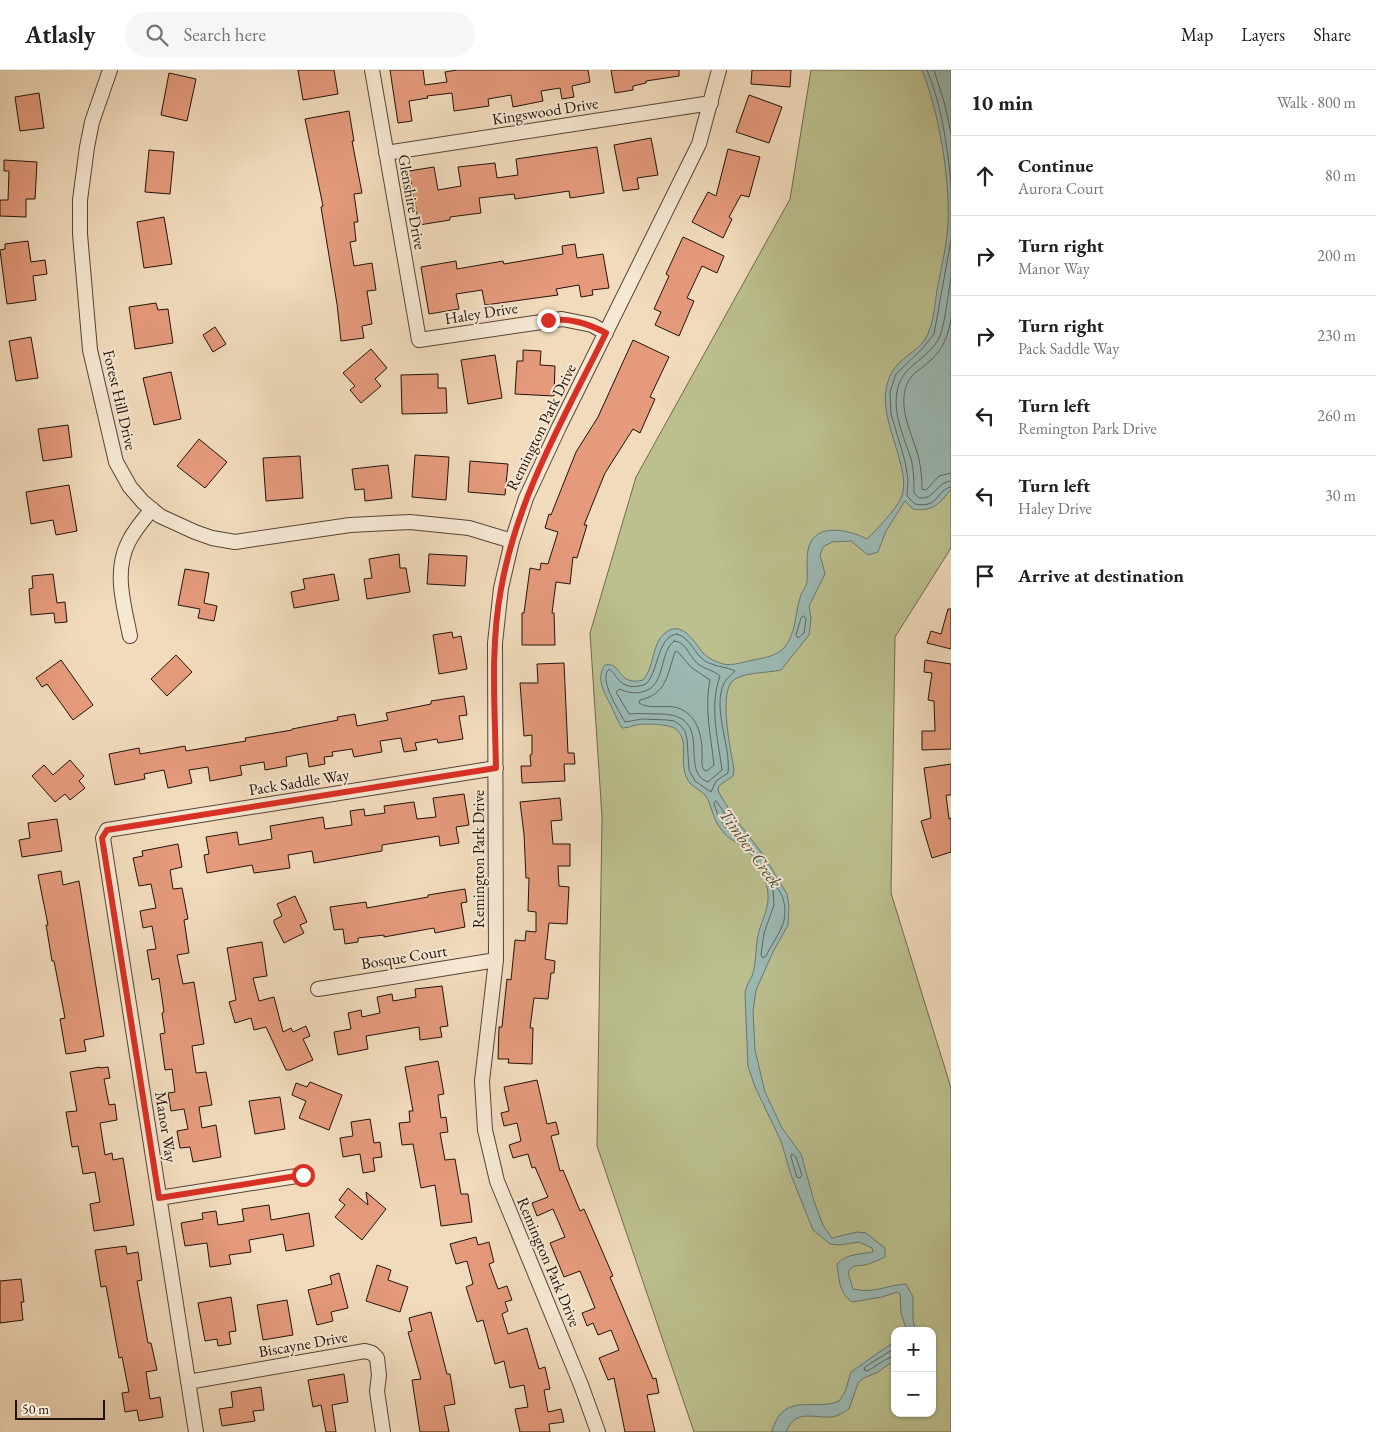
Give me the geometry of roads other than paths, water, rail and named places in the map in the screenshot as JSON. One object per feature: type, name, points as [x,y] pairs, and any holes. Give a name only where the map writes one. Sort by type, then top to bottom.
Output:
[{"type":"street","name":"Forest Hill Drive","points":[[110,70],[95,113],[87,147],[80,200],[82,268],[90,350],[116,462],[130,487],[160,516],[212,538],[235,542],[350,525],[410,522],[469,528],[512,541]]},
{"type":"street","name":"Glenshire Drive","points":[[372,70],[419,340]]},
{"type":"street","name":"Remington Park Drive","points":[[598,1432],[581,1385],[497,1181],[485,1130],[482,1081],[496,960],[495,643],[501,588],[512,541],[526,498],[699,144],[720,70]]},
{"type":"street","name":"Kingswood Drive","points":[[386,153],[711,103]]},
{"type":"street","name":"Haley Drive","points":[[419,340],[562,319],[592,325],[606,333]]},
{"type":"street","points":[[130,636],[121,588],[121,564],[128,542],[152,509]]},
{"type":"street","name":"Pack Saddle Way","points":[[107,830],[496,768]]},
{"type":"street","name":"Manor Way","points":[[107,830],[102,838],[104,854],[196,1432]]},
{"type":"street","name":"Bosque Court","points":[[318,988],[496,960]]},
{"type":"street","points":[[159,1198],[303,1175]]},
{"type":"street","name":"Biscayne Drive","points":[[188,1382],[365,1351],[372,1353],[377,1358],[379,1375],[377,1391],[383,1432]]},
{"type":"water","name":"Timber Creek","points":[[922,70],[951,70],[951,489],[939,503],[930,508],[913,509],[905,501],[886,531],[878,552],[868,555],[851,541],[832,542],[823,547],[820,555],[825,574],[809,606],[811,618],[809,635],[781,670],[746,675],[735,679],[730,685],[726,707],[728,735],[734,769],[733,776],[718,788],[732,814],[764,856],[787,894],[789,906],[788,925],[773,952],[756,990],[753,1012],[755,1050],[765,1092],[782,1128],[801,1154],[814,1201],[823,1225],[832,1238],[857,1232],[866,1233],[885,1248],[885,1257],[850,1269],[848,1272],[853,1289],[873,1290],[906,1284],[913,1297],[914,1327],[906,1327],[901,1313],[900,1294],[897,1292],[882,1297],[852,1302],[844,1294],[840,1285],[837,1264],[849,1256],[873,1252],[872,1248],[859,1242],[839,1245],[830,1244],[813,1230],[791,1175],[781,1141],[755,1087],[748,1066],[745,993],[754,971],[758,936],[768,899],[765,880],[760,867],[748,851],[723,832],[705,795],[690,783],[684,769],[683,741],[677,730],[670,726],[651,724],[640,724],[622,728],[605,694],[601,676],[605,665],[610,665],[628,680],[643,680],[650,669],[657,643],[671,629],[677,629],[687,634],[705,655],[723,664],[738,664],[777,653],[784,648],[791,637],[801,596],[807,583],[807,554],[811,541],[817,535],[832,530],[859,535],[867,539],[881,525],[901,498],[904,487],[903,475],[885,403],[886,390],[894,369],[920,345],[929,331],[948,223],[947,186],[942,145],[934,105]]},
{"type":"water","points":[[891,1344],[891,1363],[858,1383],[849,1409],[833,1417],[799,1417],[794,1420],[786,1432],[772,1432],[776,1421],[788,1408],[796,1405],[831,1404],[839,1401],[845,1392],[851,1372]]}]
